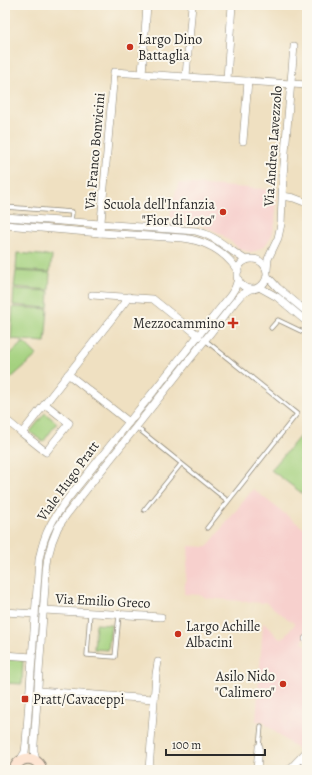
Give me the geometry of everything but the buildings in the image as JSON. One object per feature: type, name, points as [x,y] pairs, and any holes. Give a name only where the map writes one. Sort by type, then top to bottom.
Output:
[{"type":"street","points":[[147,5],[145,30],[145,74],[307,85]]},
{"type":"street","points":[[186,76],[192,5]]},
{"type":"street","points":[[227,79],[232,5]]},
{"type":"street","name":"Via Andrea Lavezzolo","points":[[267,273],[268,259],[281,228],[283,176],[294,46]]},
{"type":"street","name":"Via Franco Bonvicini","points":[[100,232],[114,72],[145,74]]},
{"type":"street","points":[[243,141],[248,81]]},
{"type":"street","points":[[283,196],[307,203]]},
{"type":"street","points":[[5,217],[198,232],[217,240],[234,253],[248,259],[256,259],[260,261],[264,264],[267,273],[278,288],[307,312]]},
{"type":"street","points":[[5,225],[199,240],[219,251],[231,261],[243,286],[250,289],[259,287],[264,282],[267,273]]},
{"type":"street","points":[[238,275],[241,264],[248,259],[262,255],[274,246]]},
{"type":"street","name":"Viale Hugo Pratt","points":[[42,767],[34,748],[48,557],[52,542],[58,527],[67,514],[136,427],[202,338],[234,292],[238,275]]},
{"type":"street","points":[[259,287],[277,297],[307,322]]},
{"type":"street","name":"Viale Hugo Pratt","points":[[16,766],[25,752],[40,553],[50,524],[129,422],[238,298],[250,289]]},
{"type":"street","points":[[92,295],[153,299],[202,338]]},
{"type":"street","points":[[22,433],[130,297]]},
{"type":"street","points":[[68,374],[129,422]]},
{"type":"street","points":[[5,420],[46,452],[69,423],[45,404]]},
{"type":"street","name":"Via Emilio Greco","points":[[44,610],[161,617]]},
{"type":"street","points":[[5,612],[35,614]]},
{"type":"street","points":[[5,655],[32,657]]},
{"type":"street","points":[[149,770],[158,662]]},
{"type":"street","points":[[38,691],[154,700]]},
{"type":"street","points":[[257,770],[259,747]]},
{"type":"street","points":[[289,770],[307,751]]},
{"type":"street","points":[[5,767],[16,766],[23,760],[31,759],[42,767]]},
{"type":"lane","points":[[5,207],[72,212],[71,222]]},
{"type":"lane","points":[[271,328],[278,320],[305,333],[307,331]]},
{"type":"lane","points":[[202,338],[297,414],[207,528]]},
{"type":"lane","points":[[136,427],[228,501]]},
{"type":"lane","points":[[144,510],[181,464]]},
{"type":"lane","points":[[90,613],[87,655],[116,658],[119,615]]},
{"type":"lane","points":[[259,747],[261,726]]},
{"type":"lane","points":[[297,761],[307,765]]},
{"type":"shaded area","name":"Scuola dell'Infanzia \"Fior di Loto\"","points":[[179,183],[277,190],[275,224],[271,237],[261,248],[251,252],[240,249],[222,235],[211,229],[200,225],[170,222],[172,203]]},
{"type":"shaded area","points":[[253,489],[307,531],[307,635],[302,642],[307,646],[307,741],[301,749],[297,749],[265,724],[265,722],[256,721],[263,623],[270,627],[275,635],[280,639],[283,638],[295,624],[265,602],[262,603],[206,598],[202,595],[184,594],[189,546],[207,547]]},
{"type":"green space","points":[[17,253],[52,256],[50,272],[16,270]]},
{"type":"green space","points":[[16,271],[50,273],[49,290],[14,287]]},
{"type":"green space","points":[[14,289],[49,291],[48,308],[13,305]]},
{"type":"green space","points":[[13,307],[48,309],[45,342],[11,339]]},
{"type":"green space","points":[[22,343],[25,343],[37,355],[10,379],[5,374],[5,359]]},
{"type":"green space","points":[[45,413],[57,423],[43,442],[30,432]]},
{"type":"green space","points":[[307,428],[307,497],[271,470]]},
{"type":"green space","points":[[96,624],[111,625],[108,650],[94,649]]},
{"type":"green space","points":[[5,658],[23,660],[22,684],[5,683]]},
{"type":"place","name":"Largo Dino Battaglia","points":[[130,47]]},
{"type":"place","name":"Scuola dell'Infanzia \"Fior di Loto\"","points":[[223,212]]},
{"type":"place","name":"Mezzocammino","points":[[233,323]]},
{"type":"place","name":"Largo Achille Albacini","points":[[178,634]]},
{"type":"place","name":"Asilo Nido \"Calimero\"","points":[[283,684]]},
{"type":"place","name":"Pratt/Cavaceppi","points":[[25,699]]}]
